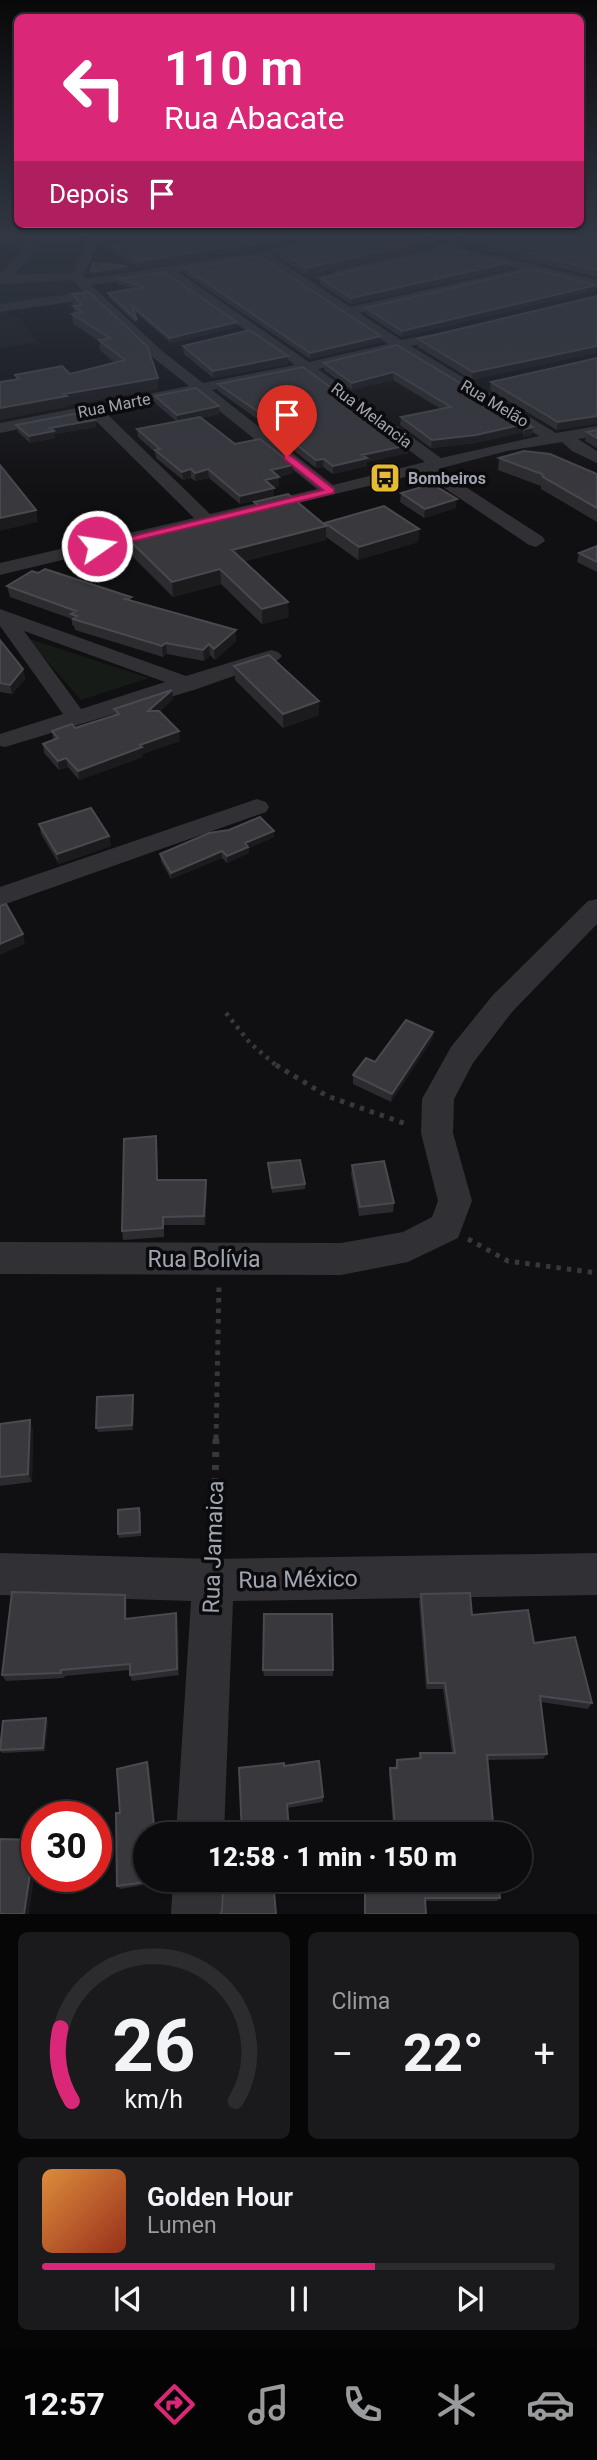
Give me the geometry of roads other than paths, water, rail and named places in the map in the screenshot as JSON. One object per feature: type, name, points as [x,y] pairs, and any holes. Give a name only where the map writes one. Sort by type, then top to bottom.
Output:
[{"type":"street","points":[[129,324],[162,351],[200,388],[330,491]]},
{"type":"street","name":"Rua Melancia","points":[[245,324],[307,366],[431,466],[536,541]]},
{"type":"street","name":"Rua Melão","points":[[366,324],[469,388],[597,458]]},
{"type":"street","points":[[229,336],[253,330]]},
{"type":"street","name":"Rua Marte","points":[[0,428],[307,366],[464,330]]},
{"type":"street","points":[[469,388],[494,382]]},
{"type":"street","points":[[93,409],[206,520]]},
{"type":"street","points":[[0,569],[492,450],[597,431]]},
{"type":"street","points":[[492,450],[506,456],[541,457]]},
{"type":"street","points":[[1,614],[189,684]]},
{"type":"street","points":[[1,614],[76,717]]},
{"type":"street","points":[[5,740],[271,656]]},
{"type":"street","points":[[0,897],[257,807]]},
{"type":"street","name":"Rua Bolívia","points":[[0,1258],[341,1259],[408,1247],[446,1227],[455,1201],[437,1133],[438,1099],[462,1055],[502,1004],[597,908]]},
{"type":"street","name":"Rua México","points":[[0,1574],[213,1580],[597,1574]]},
{"type":"street","name":"Rua Jamaica","points":[[201,1822],[213,1580]]},
{"type":"street","points":[[196,1914],[197,1892]]},
{"type":"place","name":"Bombeiros","points":[[385,478]]}]
